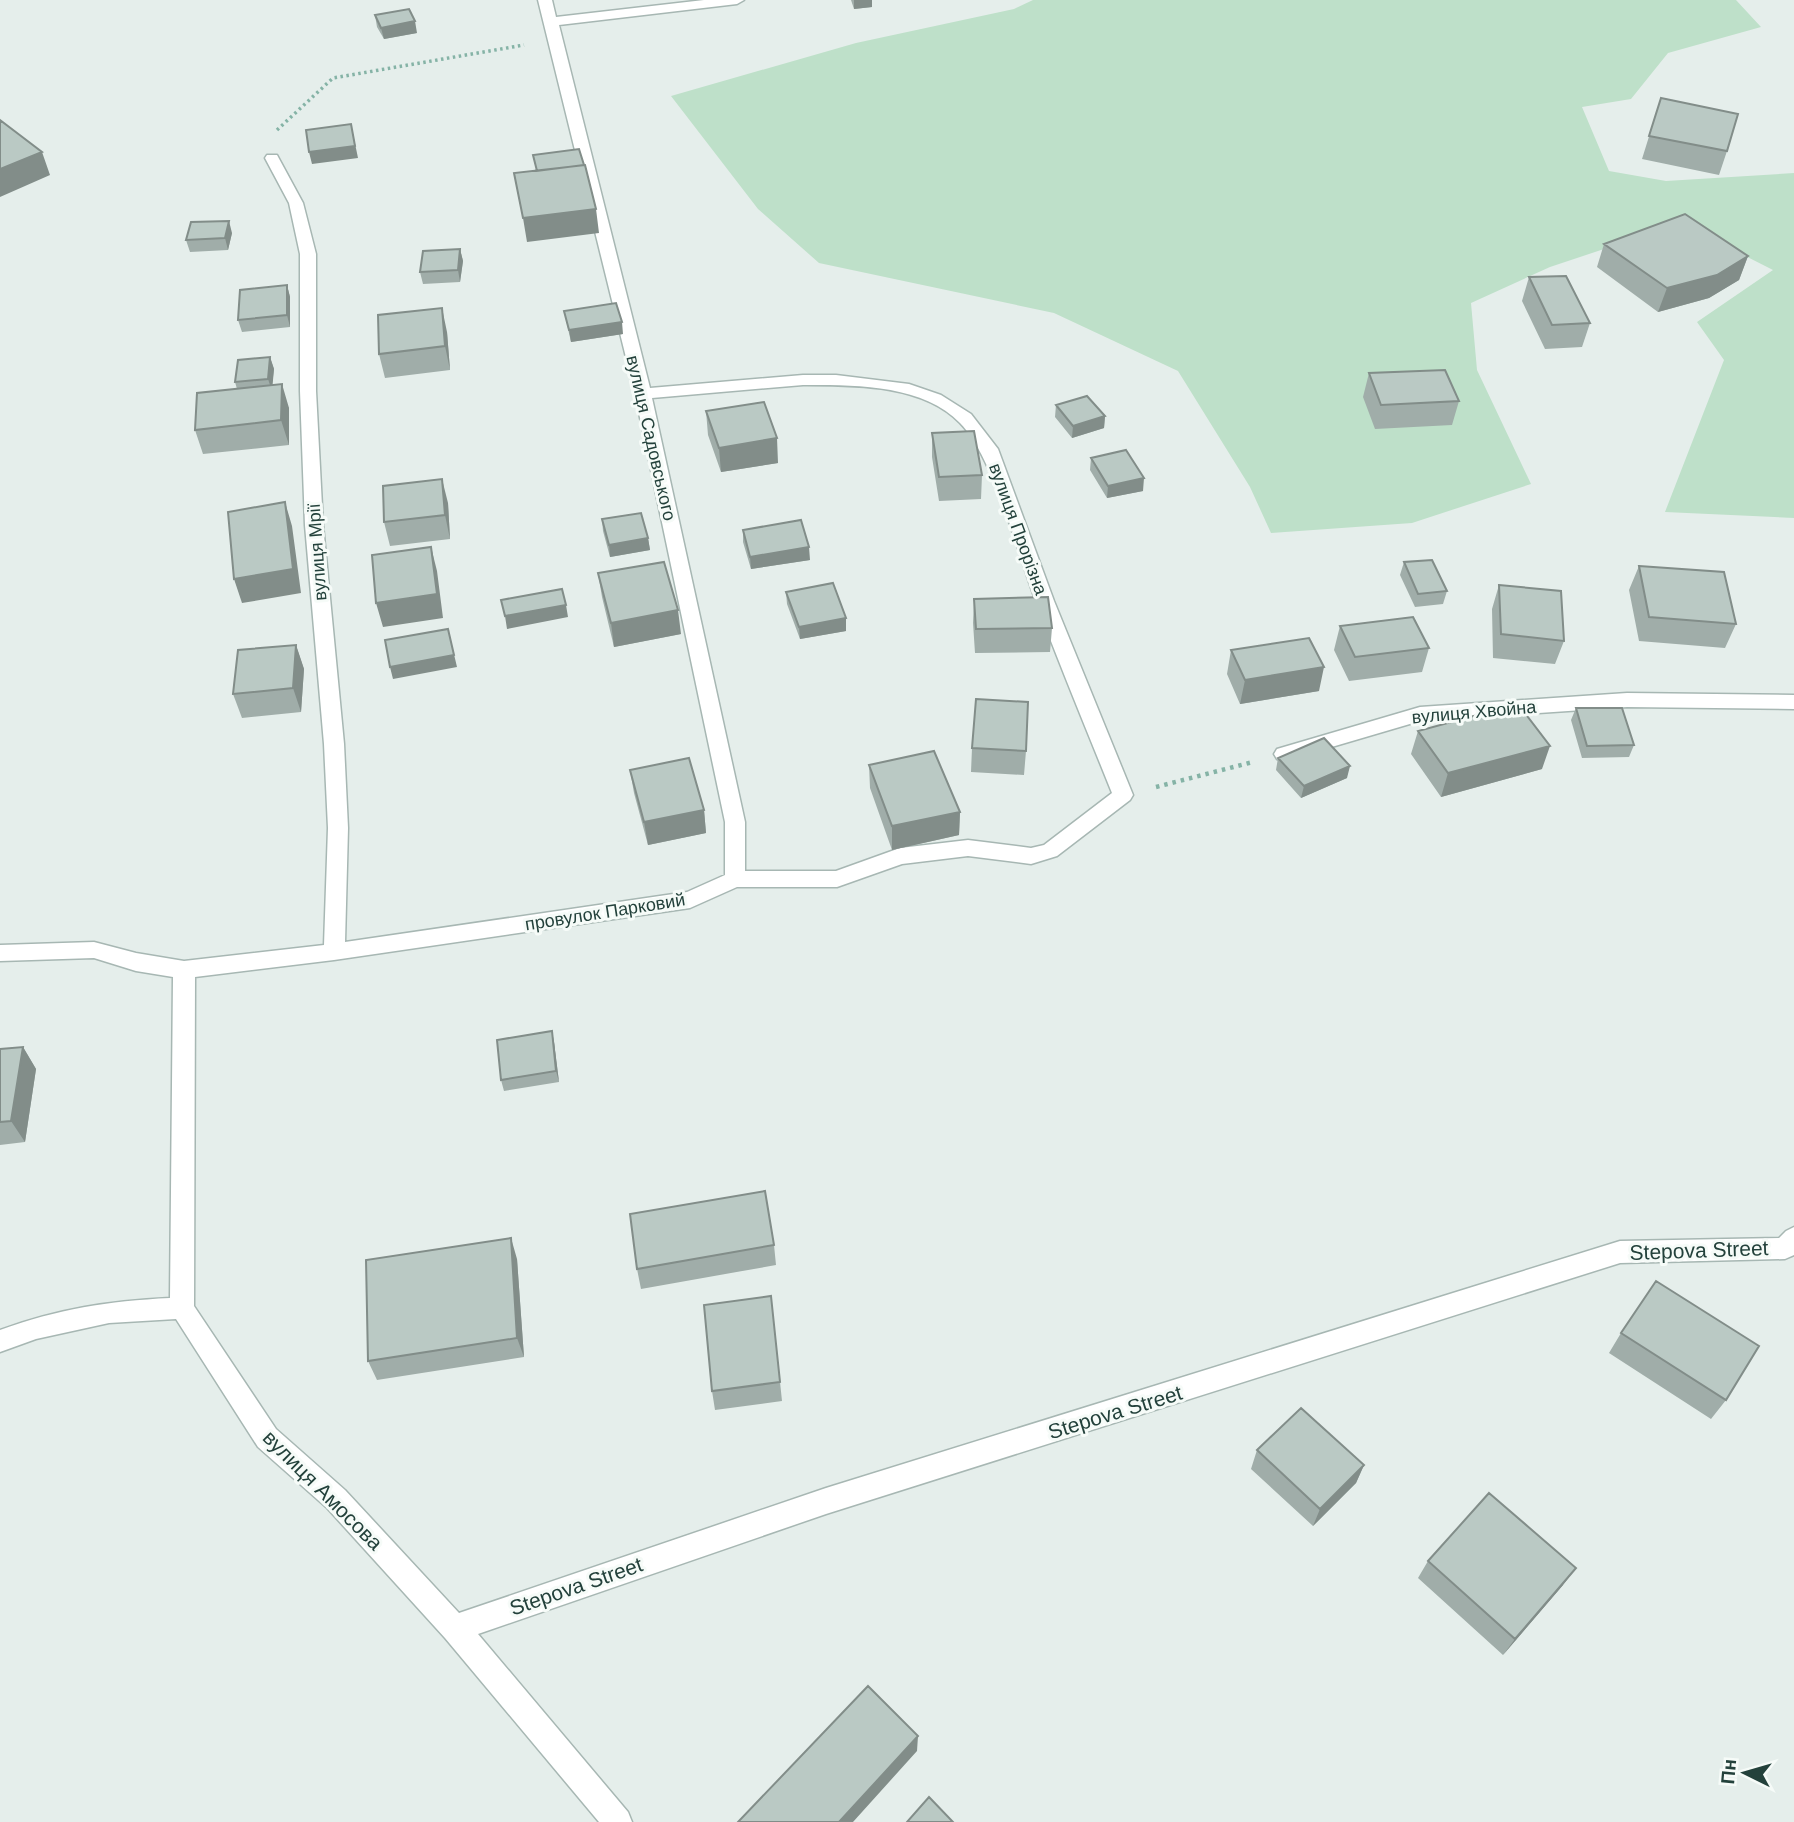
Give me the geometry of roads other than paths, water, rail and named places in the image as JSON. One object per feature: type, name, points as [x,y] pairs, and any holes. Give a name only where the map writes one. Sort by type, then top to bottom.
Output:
[{"type":"street","name":"вулиця Садовського","points":[[545,0],[623,324],[643,394],[735,822],[735,879]]},
{"type":"street","points":[[551,22],[737,0]]},
{"type":"street","name":"вулиця Мрії","points":[[272,158],[296,203],[308,254],[308,391],[314,525],[334,744],[338,828],[334,952]]},
{"type":"street","name":"вулиця Прорізна","points":[[643,394],[803,380],[836,380],[903,388],[935,399],[965,418],[989,449],[1045,601],[1123,795]]},
{"type":"street","name":"вулиця Хвойна","points":[[1284,754],[1420,714],[1627,700],[1794,702]]},
{"type":"street","name":"провулок Парковий","points":[[0,953],[94,950],[184,970],[334,952],[690,900],[735,879],[837,879],[900,856],[968,848],[1031,856],[1050,851],[1123,795]]},
{"type":"street","points":[[0,1341],[36,1328],[109,1312],[182,1308],[184,970]]},
{"type":"street","name":"Stepova Street","points":[[455,1628],[826,1501],[1620,1252],[1791,1247]]},
{"type":"street","name":"вулиця Амосова","points":[[182,1308],[267,1438],[336,1499],[455,1628],[618,1822]]}]
